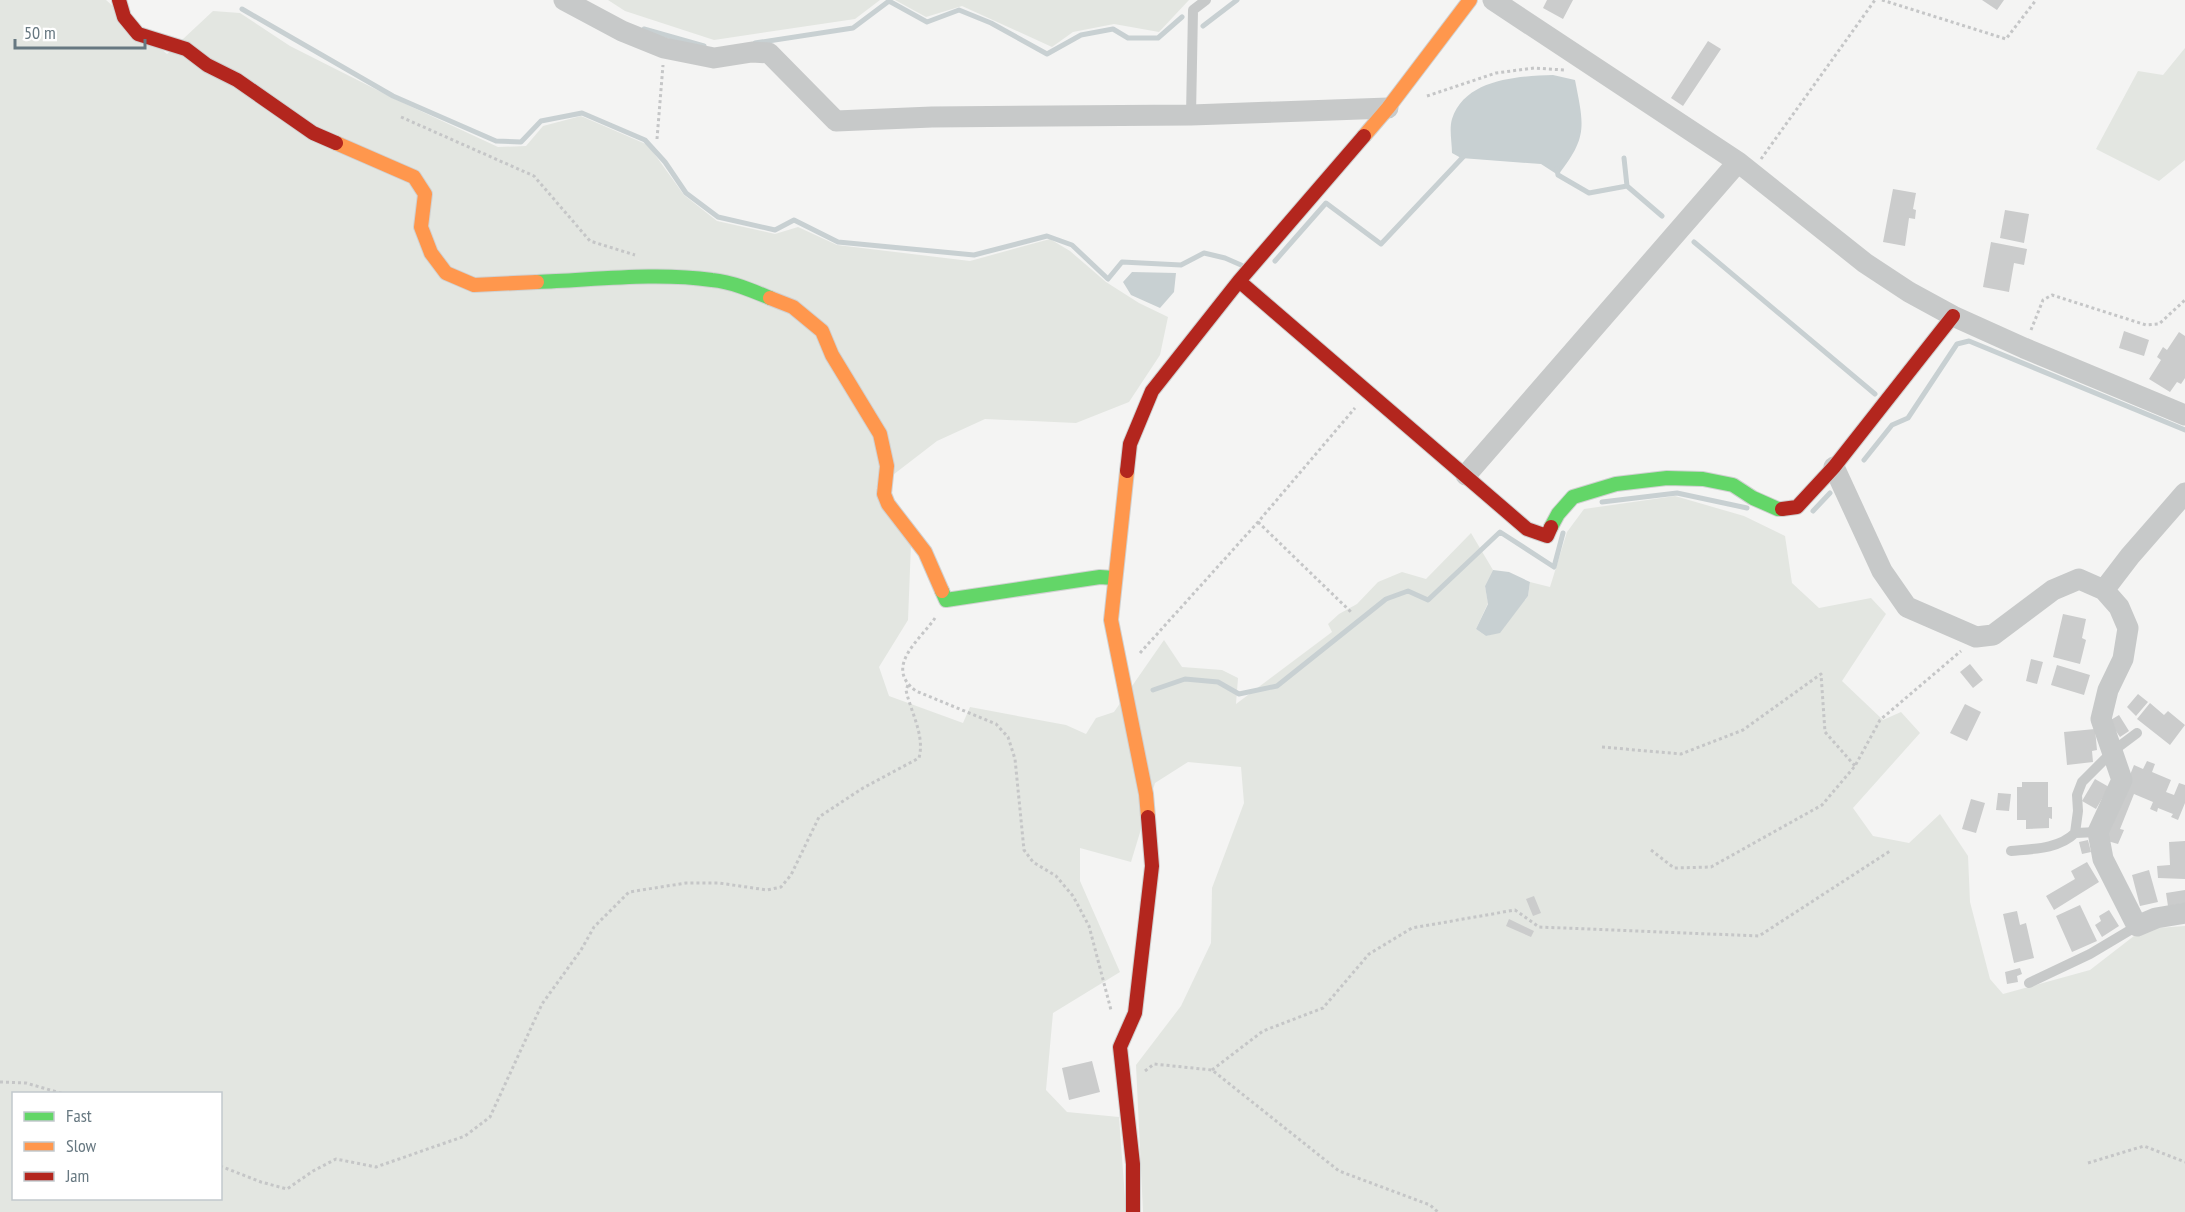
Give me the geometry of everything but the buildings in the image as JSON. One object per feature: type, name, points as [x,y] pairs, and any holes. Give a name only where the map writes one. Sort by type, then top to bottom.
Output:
[{"type":"street","points":[[119,0],[124,17],[138,34],[186,49],[207,65],[237,80],[313,132],[414,177],[425,194],[421,227],[431,253],[446,273],[474,285],[673,278],[714,280],[746,288],[793,307],[822,331],[832,356],[880,434],[887,466],[884,494],[888,504],[925,552],[946,600],[1100,577],[1114,578]]},
{"type":"street","points":[[564,0],[622,31],[664,48],[714,58],[752,52],[768,53],[836,121],[932,117],[1191,115],[1388,108]]},
{"type":"street","points":[[1133,1212],[1133,1164],[1120,1047],[1135,1013],[1152,866],[1146,794],[1112,620],[1114,578],[1130,444],[1152,391],[1239,281],[1388,108],[1470,0]]},
{"type":"street","points":[[1493,0],[1744,167],[1865,263],[1909,292],[1953,316],[2024,348],[2185,415]]},
{"type":"street","points":[[1466,475],[1744,167]]},
{"type":"street","points":[[1239,281],[1527,529],[1547,536],[1558,514],[1573,497],[1616,484],[1667,478],[1703,479],[1733,485],[1753,498],[1779,509],[1797,507],[1834,467],[1953,316]]},
{"type":"street","points":[[1834,467],[1882,571],[1907,607],[1976,637],[1993,635],[2053,590],[2079,579],[2104,591],[2119,607],[2128,628],[2123,658],[2108,690],[2101,719],[2122,780],[2098,832],[2103,859],[2138,926],[2156,918],[2185,913]]},
{"type":"street","points":[[2104,591],[2130,556],[2185,493]]},
{"type":"lane","points":[[1191,115],[1193,10],[1206,0]]},
{"type":"lane","points":[[2011,851],[2054,845],[2069,839],[2075,833],[2078,811],[2077,795],[2082,782],[2113,751],[2137,733]]},
{"type":"lane","points":[[2075,833],[2098,832]]},
{"type":"lane","points":[[2029,983],[2090,954],[2138,926]]},
{"type":"path","points":[[1744,167],[1875,0]]},
{"type":"path","points":[[1882,0],[2006,39],[2036,0]]},
{"type":"path","points":[[657,139],[664,48]]},
{"type":"path","points":[[1421,98],[1496,73],[1533,68],[1572,70]]},
{"type":"path","points":[[401,117],[534,176],[590,241],[642,257]]},
{"type":"path","points":[[2024,348],[2043,300],[2052,295],[2146,325],[2159,324],[2185,300]]},
{"type":"path","points":[[1122,672],[1258,522],[1369,391]]},
{"type":"path","points":[[1258,522],[1351,612]]},
{"type":"path","points":[[946,600],[942,609],[903,659],[902,674],[908,685],[916,691],[996,724],[1008,737],[1015,759],[1024,850],[1033,862],[1056,876],[1073,896],[1089,926],[1112,1013]]},
{"type":"path","points":[[1651,850],[1674,868],[1711,867],[1822,805],[1855,766],[1880,720],[1976,637]]},
{"type":"path","points":[[1602,747],[1681,753],[1743,730],[1821,674],[1825,732],[1855,766]]},
{"type":"path","points":[[222,1167],[287,1189],[336,1159],[376,1167],[465,1136],[490,1117],[542,1004],[581,950],[594,927],[629,892],[686,883],[719,883],[767,890],[781,887],[819,818],[863,788],[919,758],[921,738],[906,690],[908,685]]},
{"type":"path","points":[[1212,1070],[1263,1031],[1323,1008],[1369,954],[1412,928],[1515,909],[1539,927],[1759,936],[1890,851]]},
{"type":"path","points":[[1124,1086],[1154,1064],[1212,1070],[1339,1172],[1430,1205],[1438,1212]]},
{"type":"path","points":[[0,1083],[27,1083],[57,1092]]},
{"type":"path","points":[[2088,1163],[2144,1146],[2185,1161]]},
{"type":"shaded area","points":[[0,0],[106,0],[167,54],[213,11],[240,13],[290,46],[397,100],[498,147],[526,146],[543,126],[581,116],[648,145],[684,195],[717,221],[775,234],[798,227],[837,245],[970,261],[1050,239],[1070,251],[1106,282],[1139,303],[1168,317],[1160,355],[1129,402],[1076,423],[985,419],[937,441],[876,488],[911,544],[908,620],[879,667],[889,696],[963,723],[970,707],[1066,725],[1086,734],[1096,718],[1114,712],[1164,640],[1182,667],[1222,670],[1238,678],[1236,704],[1332,632],[1328,624],[1339,614],[1357,604],[1378,582],[1402,572],[1426,579],[1471,533],[1493,570],[1485,586],[1488,603],[1476,629],[1486,636],[1500,632],[1528,596],[1530,582],[1550,587],[1567,532],[1584,509],[1675,496],[1744,516],[1785,536],[1792,583],[1819,608],[1871,598],[1886,614],[1842,681],[1883,720],[1901,712],[1920,733],[1853,808],[1873,836],[1909,843],[1940,814],[1968,856],[1970,902],[1990,979],[2003,994],[2090,970],[2143,929],[2185,926],[2185,1212],[1143,1212],[1136,1065],[1181,1006],[1211,943],[1212,888],[1244,803],[1241,767],[1188,762],[1155,783],[1131,862],[1080,848],[1080,881],[1120,972],[1053,1013],[1046,1090],[1067,1112],[1119,1117],[1126,1212],[0,1212]]},
{"type":"shaded area","points":[[608,0],[880,0],[855,19],[714,40],[625,11]]},
{"type":"shaded area","points":[[895,0],[1189,0],[1159,32],[1114,24],[1073,32],[1052,47],[962,6],[926,17]]},
{"type":"shaded area","points":[[2185,48],[2185,160],[2159,181],[2096,149],[2138,71],[2163,75]]},
{"type":"shaded area","points":[[1553,75],[1575,80],[1581,120],[1581,130],[1575,151],[1558,175],[1541,164],[1461,158],[1452,153],[1452,119],[1468,95],[1494,82]]},
{"type":"shaded area","points":[[1132,272],[1176,273],[1174,292],[1160,308],[1131,295],[1123,282]]},
{"type":"shaded area","points":[[1493,570],[1509,572],[1530,582],[1528,596],[1500,633],[1486,636],[1476,629],[1488,604],[1485,586]]},
{"type":"waterway","points":[[1203,26],[1237,0]]},
{"type":"waterway","points":[[755,43],[853,28],[889,1],[927,22],[959,10],[991,23],[1047,54],[1081,35],[1113,29],[1128,38],[1158,38],[1182,17]]},
{"type":"waterway","points":[[242,9],[393,96],[496,141],[521,142],[541,121],[582,113],[645,140],[665,162],[686,193],[718,217],[775,230],[794,220],[838,242],[974,255],[1047,236],[1072,245],[1108,279],[1122,262],[1181,265],[1204,253],[1241,265]]},
{"type":"waterway","points":[[644,29],[704,46]]},
{"type":"waterway","points":[[1275,261],[1326,203],[1381,244],[1464,156]]},
{"type":"waterway","points":[[1624,158],[1627,186],[1662,216]]},
{"type":"waterway","points":[[1557,169],[1558,175],[1589,193],[1627,186]]},
{"type":"waterway","points":[[1694,242],[1875,394]]},
{"type":"waterway","points":[[1864,460],[1892,425],[1908,418],[1957,344],[1969,341],[2185,430]]},
{"type":"waterway","points":[[1602,502],[1677,493],[1747,508]]},
{"type":"waterway","points":[[1813,511],[1830,493]]},
{"type":"waterway","points":[[1153,690],[1185,679],[1218,682],[1239,694],[1277,686],[1386,599],[1408,591],[1428,600],[1500,532],[1554,567],[1563,533]]},
{"type":"traffic: fast","points":[[537,282],[647,277],[690,278],[727,283],[770,298]]},
{"type":"traffic: fast","points":[[1551,527],[1558,514],[1573,497],[1616,484],[1667,478],[1703,479],[1733,485],[1753,498],[1782,509]]},
{"type":"traffic: fast","points":[[942,591],[946,600],[1100,577],[1114,578]]},
{"type":"traffic: slow","points":[[1364,136],[1470,0]]},
{"type":"traffic: slow","points":[[336,143],[414,177],[425,194],[421,227],[431,253],[446,273],[474,285],[537,282]]},
{"type":"traffic: slow","points":[[770,298],[793,307],[822,331],[832,355],[880,434],[887,466],[884,494],[888,504],[925,552],[942,591]]},
{"type":"traffic: slow","points":[[1127,471],[1111,620],[1146,794],[1148,817]]},
{"type":"traffic: jam","points":[[119,0],[124,17],[138,34],[186,49],[207,65],[237,80],[313,133],[336,143]]},
{"type":"traffic: jam","points":[[1127,471],[1130,444],[1152,391],[1239,281],[1364,136]]},
{"type":"traffic: jam","points":[[1239,281],[1527,529],[1547,536],[1551,527]]},
{"type":"traffic: jam","points":[[1782,509],[1797,507],[1834,467],[1953,316]]},
{"type":"traffic: jam","points":[[1133,1212],[1133,1164],[1120,1047],[1135,1013],[1152,866],[1148,817]]}]
